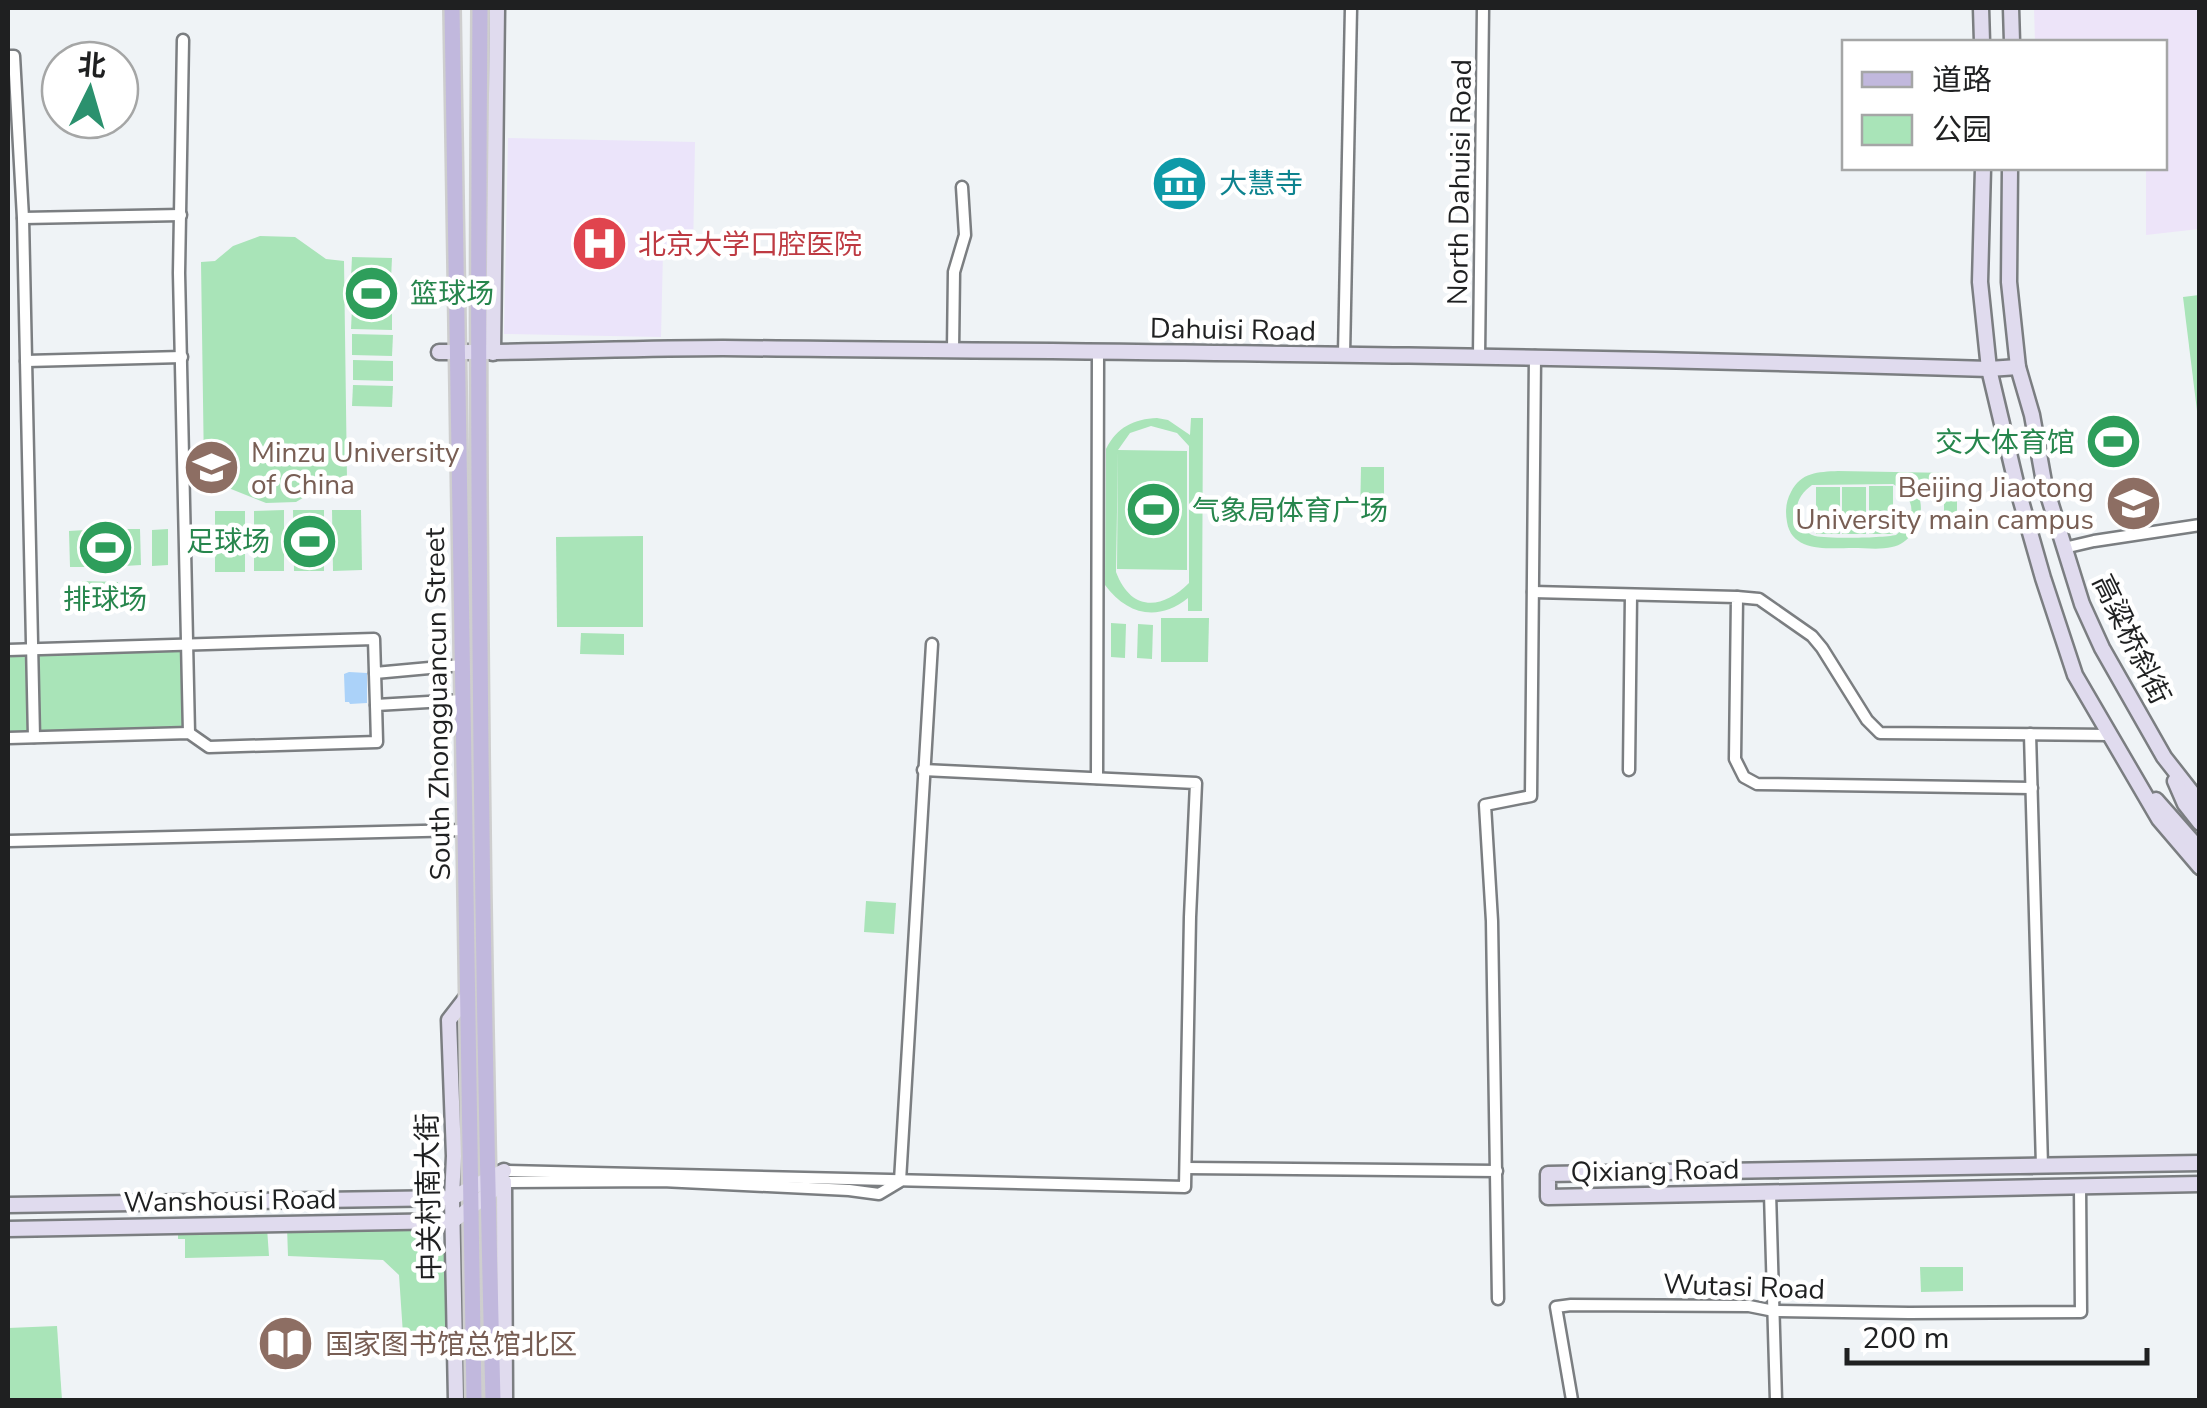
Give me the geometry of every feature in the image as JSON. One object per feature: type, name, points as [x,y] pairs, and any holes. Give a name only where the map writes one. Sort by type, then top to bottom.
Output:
[{"type":"main road","name":"South Zhongguancun Street","points":[[452,8],[474,1400]]},
{"type":"main road","name":"South Zhongguancun Street","points":[[480,8],[495,1182],[493,1400]]},
{"type":"street","name":"South Zhongguancun Street","points":[[485,353],[497,8]]},
{"type":"street","points":[[1344,356],[1351,8]]},
{"type":"street","name":"North Dahuisi Road","points":[[1479,357],[1483,8]]},
{"type":"street","points":[[1981,8],[1982,40]]},
{"type":"street","points":[[2012,8],[2012,40]]},
{"type":"street","points":[[183,40],[180,274],[189,733]]},
{"type":"street","points":[[8,56],[14,56],[13,145],[23,218],[34,737]]},
{"type":"street","name":"高粱桥斜街","points":[[1983,170],[1980,282],[1989,369],[2042,578],[2075,675],[2159,818],[2200,867]]},
{"type":"street","name":"高粱桥斜街","points":[[2010,170],[2009,282],[2018,367],[2032,415],[2044,482],[2082,604],[2102,648],[2164,757],[2200,803]]},
{"type":"street","points":[[953,350],[954,272],[965,235],[962,187]]},
{"type":"street","points":[[23,218],[181,216]]},
{"type":"street","name":"Dahuisi Road","points":[[439,352],[626,348],[953,350],[1535,356],[2018,367]]},
{"type":"street","points":[[1097,778],[1098,352]]},
{"type":"street","points":[[1498,1299],[1492,921],[1485,805],[1531,796],[1535,356]]},
{"type":"street","points":[[26,361],[182,357]]},
{"type":"street","points":[[2064,548],[2200,525]]},
{"type":"street","points":[[1533,592],[1760,599],[1812,636],[1867,720],[1880,733],[2109,735]]},
{"type":"street","points":[[1629,770],[1631,595]]},
{"type":"street","points":[[1737,597],[1735,759],[1744,776],[1757,784],[2032,788]]},
{"type":"street","points":[[8,650],[374,638],[376,742],[209,748],[189,733],[8,738]]},
{"type":"street","points":[[900,1182],[932,644]]},
{"type":"street","points":[[375,674],[462,665]]},
{"type":"street","points":[[376,705],[463,700]]},
{"type":"street","points":[[2030,734],[2042,1166]]},
{"type":"street","points":[[2164,757],[2185,804],[2200,823]]},
{"type":"street","points":[[453,1221],[470,1197],[495,1182],[661,1174],[1185,1187],[1196,783],[923,770]]},
{"type":"street","points":[[2136,777],[2200,850]]},
{"type":"street","points":[[8,840],[464,830]]},
{"type":"street","name":"中关村南大街","points":[[456,1400],[449,1020],[466,998]]},
{"type":"street","name":"Qixiang Road","points":[[2200,1164],[1548,1174],[1548,1197],[2200,1184]]},
{"type":"street","points":[[1186,1168],[1497,1171]]},
{"type":"street","points":[[1661,1172],[1662,1195]]},
{"type":"street","points":[[495,1182],[505,1400]]},
{"type":"street","name":"Wutasi Road","points":[[1572,1400],[1556,1307],[2081,1312],[2080,1186]]},
{"type":"street","points":[[1770,1193],[1776,1400]]},
{"type":"street","points":[[8,1205],[470,1197]]},
{"type":"street","name":"Wanshousi Road","points":[[8,1229],[453,1221]]},
{"type":"shaded area","points":[[2034,8],[2199,8],[2199,229],[2146,235],[2146,170],[2167,170],[2167,40],[2035,40]]},
{"type":"shaded area","name":"北京大学口腔医院","points":[[508,138],[695,142],[693,252],[663,252],[661,337],[504,334]]},
{"type":"green space","points":[[260,236],[295,237],[326,259],[344,261],[347,480],[328,483],[296,502],[266,503],[231,489],[204,470],[201,262],[215,261],[233,246]]},
{"type":"green space","name":"篮球场","points":[[352,257],[392,258],[391,279],[351,278]]},
{"type":"green space","name":"篮球场","points":[[351,282],[392,284],[391,304],[351,303]]},
{"type":"green space","points":[[2200,295],[2199,427],[2183,297]]},
{"type":"green space","name":"篮球场","points":[[352,308],[392,309],[392,330],[351,329]]},
{"type":"green space","name":"篮球场","points":[[352,334],[393,335],[392,356],[352,355]]},
{"type":"green space","name":"篮球场","points":[[353,360],[393,361],[393,381],[353,380]]},
{"type":"green space","name":"篮球场","points":[[353,385],[393,386],[392,407],[352,406]]},
{"type":"green space","points":[[1191,418],[1203,418],[1202,611],[1188,611],[1188,598],[1165,610],[1144,612],[1123,603],[1105,585],[1106,449],[1121,430],[1149,419],[1168,420],[1190,435]],"holes":[[[1151,426],[1177,433],[1189,446],[1189,583],[1168,598],[1148,603],[1130,594],[1116,572],[1118,451],[1117,569],[1187,570],[1187,451],[1118,450],[1130,433]]]},
{"type":"green space","points":[[1361,467],[1384,467],[1384,521],[1360,521]]},
{"type":"green space","points":[[1831,471],[1951,473],[1951,483],[1911,484],[1919,497],[1921,512],[1912,534],[1899,544],[1878,549],[1813,547],[1790,532],[1787,503],[1800,480]],"holes":[[[1893,484],[1910,502],[1911,515],[1896,535],[1831,538],[1811,535],[1800,523],[1799,500],[1812,485]]]},
{"type":"green space","points":[[1869,486],[1893,486],[1893,534],[1869,534]]},
{"type":"green space","points":[[1816,487],[1840,487],[1840,534],[1816,534]]},
{"type":"green space","points":[[1842,487],[1866,487],[1866,534],[1842,534]]},
{"type":"green space","points":[[1944,489],[1957,489],[1957,518],[1944,518]]},
{"type":"green space","name":"足球场","points":[[284,510],[284,571],[254,571],[254,511]]},
{"type":"green space","name":"足球场","points":[[293,510],[324,510],[324,571],[294,571]]},
{"type":"green space","name":"足球场","points":[[332,510],[361,510],[362,570],[333,571]]},
{"type":"green space","name":"足球场","points":[[215,511],[245,511],[245,572],[215,572]]},
{"type":"green space","name":"排球场","points":[[124,529],[140,529],[141,565],[125,566]]},
{"type":"green space","name":"排球场","points":[[168,529],[168,565],[152,566],[152,530]]},
{"type":"green space","name":"排球场","points":[[85,530],[86,567],[70,567],[69,531]]},
{"type":"green space","name":"排球场","points":[[97,530],[113,530],[113,566],[97,566]]},
{"type":"green space","points":[[643,536],[643,627],[557,627],[556,537]]},
{"type":"green space","name":"排球场","points":[[82,581],[118,582],[118,598],[82,597]]},
{"type":"green space","points":[[1161,618],[1209,618],[1208,662],[1161,662]]},
{"type":"green space","points":[[1111,623],[1126,624],[1125,658],[1111,657]]},
{"type":"green space","points":[[1138,624],[1153,625],[1152,659],[1137,658]]},
{"type":"green space","points":[[581,633],[624,634],[624,655],[580,654]]},
{"type":"green space","points":[[187,644],[189,733],[8,737],[8,649]]},
{"type":"green space","points":[[866,901],[896,903],[894,934],[864,932]]},
{"type":"green space","points":[[430,1225],[432,1247],[449,1249],[452,1335],[431,1348],[404,1349],[399,1275],[383,1260],[288,1256],[287,1227]]},
{"type":"green space","points":[[267,1228],[269,1256],[185,1258],[185,1239],[178,1239],[178,1229]]},
{"type":"green space","points":[[1920,1267],[1963,1267],[1963,1291],[1921,1292]]},
{"type":"green space","points":[[57,1326],[62,1400],[8,1400],[8,1328]]},
{"type":"water","points":[[367,673],[367,703],[345,702],[344,674]]},
{"type":"place","name":"大慧寺","points":[[1180,183]]},
{"type":"place","name":"北京大学口腔医院","points":[[599,244]]},
{"type":"place","name":"篮球场","points":[[371,293]]},
{"type":"place","name":"交大体育馆","points":[[2114,442]]},
{"type":"place","name":"Minzu University of China","points":[[212,468]]},
{"type":"place","name":"Beijing Jiaotong University main campus","points":[[2133,503]]},
{"type":"place","name":"气象局体育广场","points":[[1153,510]]},
{"type":"place","name":"足球场","points":[[309,541]]},
{"type":"place","name":"排球场","points":[[105,548]]},
{"type":"place","name":"国家图书馆总馆北区","points":[[286,1344]]}]
